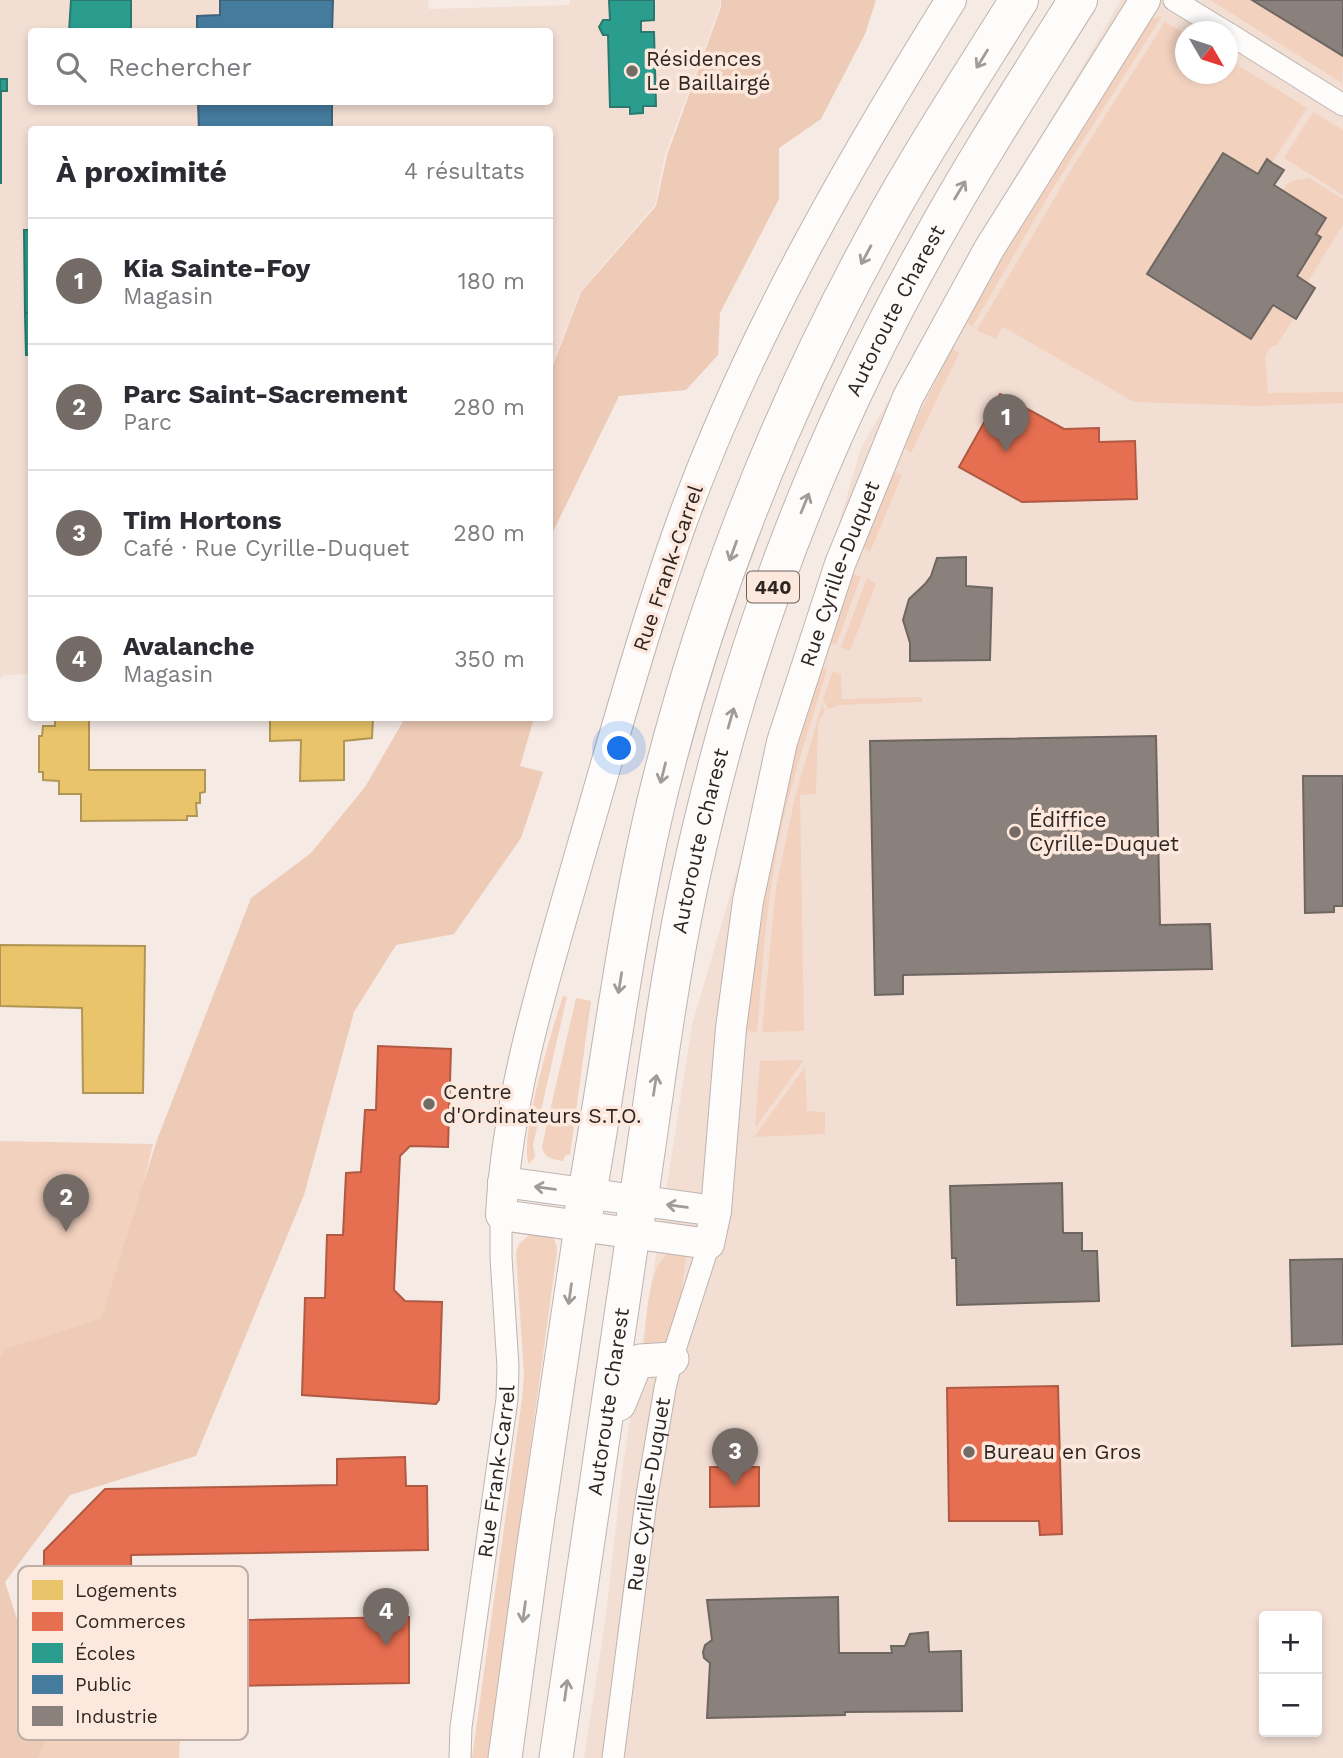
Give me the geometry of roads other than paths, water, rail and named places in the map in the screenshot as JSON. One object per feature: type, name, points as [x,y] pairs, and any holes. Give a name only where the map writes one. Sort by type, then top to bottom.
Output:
[{"type":"highway","name":"440","points":[[584,1210],[619,988],[642,867],[675,728],[718,591],[774,448],[834,316],[902,191],[1019,0]]},
{"type":"highway","name":"Autoroute Charest","points":[[636,1217],[666,1007],[693,867],[727,730],[770,594],[837,428],[899,299],[950,206],[1078,0]]},
{"type":"main road","points":[[505,1758],[584,1210]]},
{"type":"main road","name":"Autoroute Charest","points":[[556,1758],[636,1217]]},
{"type":"main road","points":[[601,1453],[634,1367],[643,1360],[672,1359]]},
{"type":"street","name":"Rue Frank-Carrel","points":[[460,1758],[461,1727],[508,1399],[502,1282],[503,1182],[515,1097],[533,1021],[633,672],[682,522],[763,331],[801,253],[850,165],[951,0]]},
{"type":"street","name":"Rue Cyrille-Duquet","points":[[616,1755],[616,1734],[646,1501],[672,1359],[709,1244],[716,1211],[732,1028],[748,901],[782,742],[840,564],[908,397],[989,249],[1145,0]]},
{"type":"street","points":[[1174,0],[1209,21]]},
{"type":"street","points":[[1238,39],[1343,105]]},
{"type":"street","points":[[503,1182],[584,1210]]},
{"type":"street","points":[[501,1215],[584,1210],[636,1217],[716,1211]]},
{"type":"street","points":[[636,1217],[709,1244]]},
{"type":"street","name":"Rue Frank-Carrel","points":[[447,1758],[461,1727]]},
{"type":"place","name":"Résidences Le Baillairgé","points":[[632,71]]},
{"type":"place","name":"Kia Sainte-Foy","points":[[1006,452]]},
{"type":"place","name":"Édiffice Cyrille-Duquet","points":[[1015,832]]},
{"type":"place","name":"Centre d'Ordinateurs S.T.O.","points":[[429,1104]]},
{"type":"place","name":"Parc Saint-Sacrement","points":[[66,1232]]},
{"type":"place","name":"Bureau en Gros","points":[[969,1452]]},
{"type":"place","name":"Tim Hortons","points":[[735,1486]]},
{"type":"place","name":"Avalanche","points":[[386,1646]]}]
